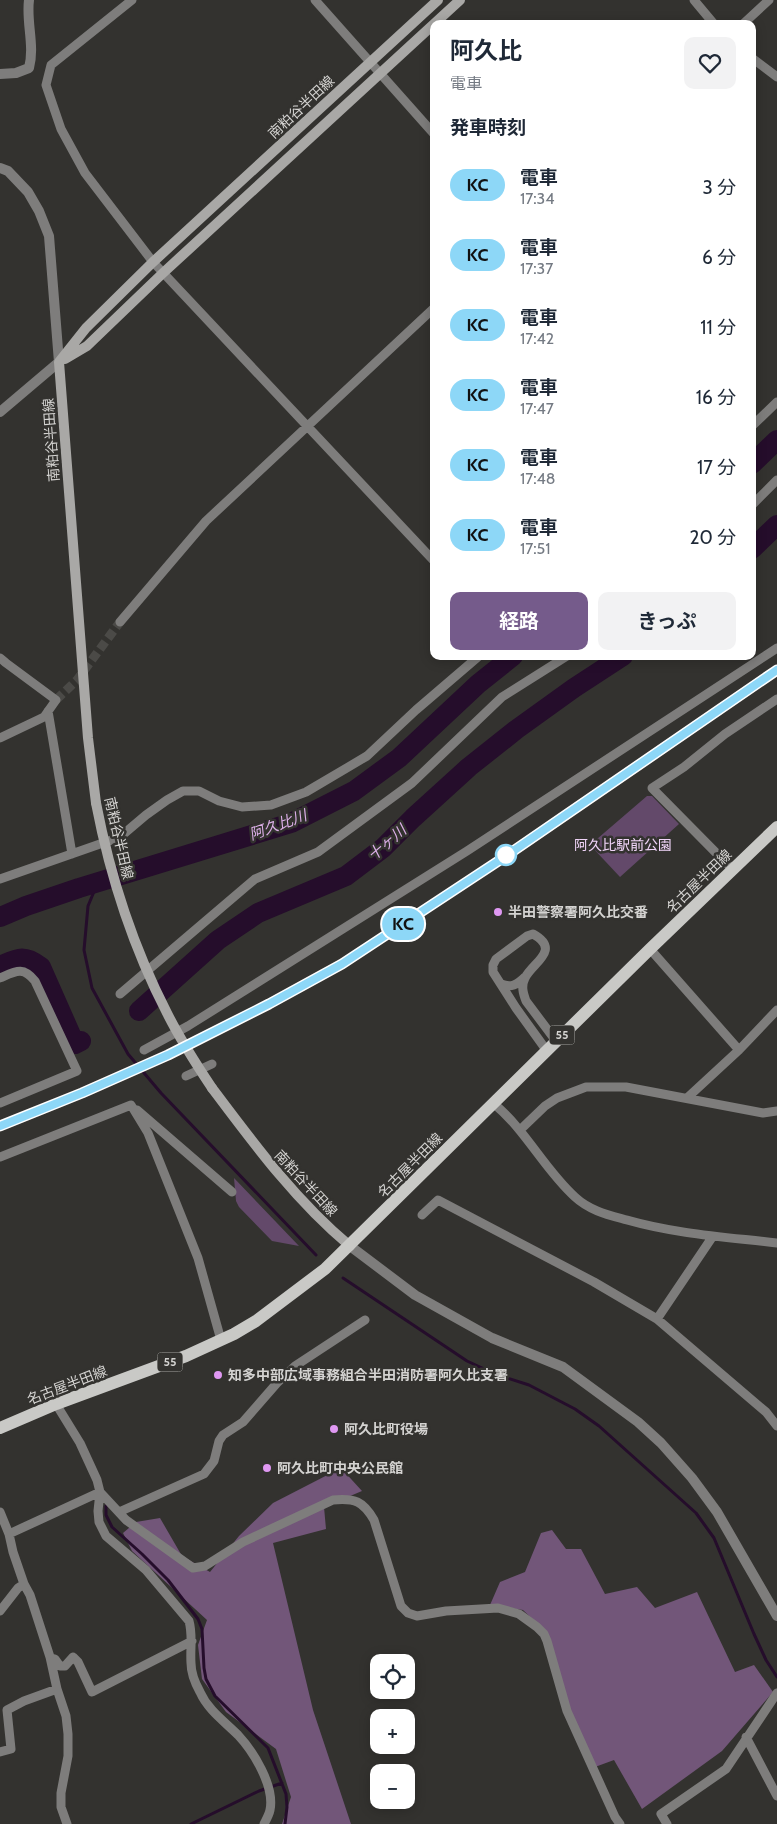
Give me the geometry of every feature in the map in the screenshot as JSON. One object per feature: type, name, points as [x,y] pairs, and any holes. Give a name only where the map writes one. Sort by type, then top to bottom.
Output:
[{"type":"main road","name":"南粕谷半田線","points":[[350,1246],[335,1234],[274,1169],[212,1088],[166,1012],[133,936],[111,868],[96,803],[88,738],[59,362],[86,328],[153,262],[438,0]]},
{"type":"main road","name":"南粕谷半田線","points":[[438,20],[460,0]]},
{"type":"main road","name":"南粕谷半田線","points":[[59,362],[87,346],[163,273],[430,27]]},
{"type":"main road","name":"名古屋半田線","points":[[0,1428],[56,1404],[186,1356],[221,1340],[256,1321],[328,1266],[650,949],[777,827]]},
{"type":"street","points":[[0,74],[16,73],[29,68],[31,58],[28,0]]},
{"type":"street","points":[[132,0],[51,65],[46,85],[61,129],[85,173],[153,262],[430,557]]},
{"type":"street","points":[[315,0],[430,129]]},
{"type":"street","points":[[694,0],[711,20]]},
{"type":"street","points":[[747,20],[769,0]]},
{"type":"street","points":[[756,61],[777,77]]},
{"type":"street","points":[[0,168],[8,171],[28,192],[39,211],[49,236],[59,362],[0,412]]},
{"type":"street","points":[[120,622],[206,521],[430,312]]},
{"type":"street","points":[[756,422],[777,402]]},
{"type":"street","points":[[756,501],[777,480]]},
{"type":"street","points":[[144,1050],[188,1026],[467,851],[777,648]]},
{"type":"street","points":[[0,658],[56,700],[44,717],[0,738]]},
{"type":"street","points":[[0,879],[120,837],[153,810],[183,791],[199,792],[218,801],[242,807],[271,805],[306,792],[366,756],[474,660]]},
{"type":"street","points":[[120,994],[255,879],[318,852],[412,783],[502,697],[561,660]]},
{"type":"street","points":[[733,870],[652,788],[684,767],[725,734],[777,699]]},
{"type":"street","points":[[48,711],[72,854]]},
{"type":"street","points":[[501,984],[513,986],[518,984],[543,957],[545,952],[542,942],[538,937],[533,934],[527,936],[496,959],[493,965],[493,972],[501,984],[547,1050]]},
{"type":"street","points":[[650,949],[739,1050]]},
{"type":"street","points":[[0,978],[19,970],[29,973],[35,981],[77,1071],[0,1103]]},
{"type":"street","points":[[525,977],[522,985],[526,1001],[556,1041]]},
{"type":"street","points":[[687,1098],[739,1050],[777,1010]]},
{"type":"street","points":[[186,1076],[212,1064]]},
{"type":"street","points":[[520,1130],[551,1102],[586,1087],[626,1087],[763,1113],[777,1111]]},
{"type":"street","points":[[494,1103],[520,1130],[575,1197],[592,1209],[610,1216],[652,1227],[688,1234],[777,1243]]},
{"type":"street","points":[[0,1157],[131,1105]]},
{"type":"street","points":[[131,1105],[232,1192]]},
{"type":"street","points":[[131,1105],[148,1133],[198,1258],[221,1340]]},
{"type":"street","points":[[422,1216],[438,1200],[594,1282],[657,1319],[766,1412],[777,1426]]},
{"type":"street","points":[[657,1319],[713,1236]]},
{"type":"street","points":[[350,1246],[415,1295],[492,1338],[563,1366],[638,1422],[680,1464],[712,1506],[777,1616]]},
{"type":"street","points":[[119,1512],[204,1474],[214,1461],[222,1435],[243,1422],[277,1383],[295,1366],[366,1320]]},
{"type":"street","points":[[56,1404],[80,1442],[97,1480],[100,1492],[99,1516],[106,1536],[146,1570],[189,1621],[192,1640],[191,1665],[194,1680],[201,1695],[211,1710],[250,1748],[267,1784],[270,1810],[264,1824]]},
{"type":"street","points":[[100,1492],[126,1520],[193,1568],[205,1566],[243,1542],[333,1500],[346,1499],[358,1501],[367,1508],[374,1520],[401,1606],[408,1613],[417,1616],[446,1611],[498,1608],[514,1612],[528,1620],[544,1634],[567,1711],[608,1802],[620,1824]]},
{"type":"street","points":[[10,1534],[100,1492]]},
{"type":"street","points":[[0,1512],[10,1534],[13,1552],[24,1584],[30,1594],[66,1716],[68,1756],[60,1793],[61,1807],[67,1824]]},
{"type":"street","points":[[0,1611],[18,1588],[24,1584]]},
{"type":"street","points":[[50,1657],[55,1659],[60,1666],[65,1666],[73,1657],[78,1662],[92,1692],[192,1640]]},
{"type":"street","points":[[0,1752],[11,1749],[7,1710],[24,1701],[57,1689]]},
{"type":"street","points":[[667,1824],[661,1814],[726,1769],[777,1693]]},
{"type":"street","points":[[746,1737],[777,1796]]},
{"type":"green space","name":"阿久比駅前公園","points":[[647,796],[652,796],[679,824],[620,877],[590,845]]},
{"type":"green space","points":[[234,1178],[299,1246],[272,1241],[239,1207],[236,1201]]},
{"type":"shaded area","points":[[341,1468],[362,1491],[324,1507],[326,1529],[273,1543],[313,1710],[351,1824],[282,1824],[291,1797],[276,1749],[226,1712],[202,1679],[198,1645],[207,1620],[132,1551],[123,1533],[136,1522],[160,1518],[182,1556],[210,1572],[239,1536],[273,1503]]},
{"type":"shaded area","points":[[552,1530],[566,1549],[581,1549],[605,1594],[637,1587],[655,1608],[697,1592],[735,1672],[754,1665],[773,1692],[722,1751],[642,1809],[614,1760],[595,1767],[570,1709],[546,1632],[523,1610],[490,1605],[500,1582],[525,1572],[541,1533]]},
{"type":"waterway","name":"阿久比川","points":[[756,460],[777,440]]},
{"type":"waterway","name":"十ヶ川","points":[[756,545],[777,525]]},
{"type":"waterway","name":"阿久比川","points":[[0,917],[79,888],[291,823],[354,791],[399,758],[478,684],[508,660]]},
{"type":"waterway","name":"十ヶ川","points":[[139,1011],[218,940],[258,913],[346,876],[383,848],[469,767],[517,729],[617,660]]},
{"type":"waterway","points":[[98,882],[88,906],[84,950],[92,988],[128,1054],[161,1093],[316,1255]]},
{"type":"waterway","name":"十ヶ川","points":[[0,966],[12,961],[25,959],[41,967],[75,1044],[81,1041]]},
{"type":"waterway","points":[[343,1278],[467,1361],[495,1374],[529,1385],[575,1409],[599,1426],[696,1513],[714,1538],[754,1634],[766,1660],[777,1677]]},
{"type":"waterway","points":[[106,1506],[106,1515],[112,1527],[168,1580],[198,1619],[202,1629],[206,1679],[215,1696],[268,1748],[286,1794],[285,1824]]},
{"type":"waterway","points":[[191,1824],[259,1791],[282,1783]]},
{"type":"tunnel","points":[[56,700],[77,680],[120,622]]},
{"type":"railway","points":[[0,1126],[82,1093],[168,1055],[343,964],[506,856],[777,670]]},
{"type":"train","name":"KC","points":[[0,1126],[127,1074],[168,1055],[269,1004],[342,964],[506,856],[777,670]]},
{"type":"place","name":"半田警察署阿久比交番","points":[[498,912]]},
{"type":"place","name":"知多中部広域事務組合半田消防署阿久比支署","points":[[218,1375]]},
{"type":"place","name":"阿久比町役場","points":[[334,1429]]},
{"type":"place","name":"阿久比町中央公民館","points":[[267,1468]]}]
